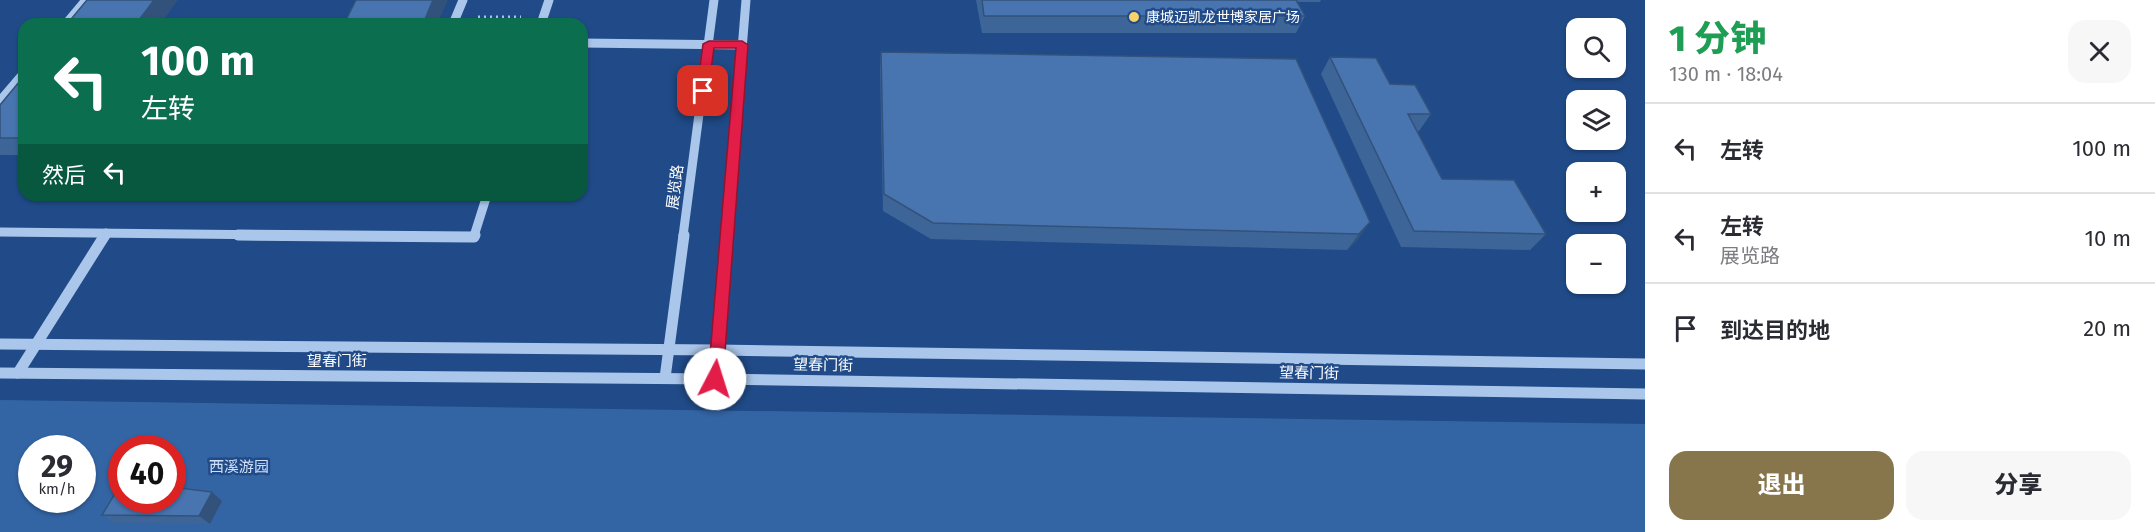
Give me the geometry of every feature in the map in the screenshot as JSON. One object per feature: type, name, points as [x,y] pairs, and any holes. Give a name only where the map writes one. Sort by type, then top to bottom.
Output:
[{"type":"street","points":[[71,18],[86,0]]},
{"type":"street","points":[[455,18],[463,0]]},
{"type":"street","points":[[544,18],[549,0]]},
{"type":"street","name":"展览路","points":[[665,378],[714,0]]},
{"type":"street","points":[[715,379],[746,0]]},
{"type":"street","points":[[588,43],[742,45]]},
{"type":"street","points":[[0,101],[18,80]]},
{"type":"street","points":[[0,232],[474,237],[485,201]]},
{"type":"street","points":[[18,373],[106,233]]},
{"type":"street","name":"望春门街","points":[[0,344],[717,350],[1645,364]]},
{"type":"street","name":"望春门街","points":[[0,373],[665,378],[1645,394]]},
{"type":"path","points":[[490,18],[508,17]]},
{"type":"green space","name":"西溪游园","points":[[0,400],[1645,424],[1645,532],[0,532]]},
{"type":"building","points":[[87,0],[154,0],[140,18],[72,18]]},
{"type":"building","points":[[356,0],[433,0],[426,18],[347,18]]},
{"type":"building","points":[[982,0],[1296,0],[1305,16],[984,16]]},
{"type":"building","points":[[881,52],[1296,59],[1370,222],[1359,234],[933,223],[884,194]]},
{"type":"building","points":[[1330,57],[1376,58],[1390,84],[1415,85],[1431,114],[1408,114],[1442,179],[1514,180],[1546,234],[1414,231]]},
{"type":"building","points":[[18,83],[18,138],[0,138],[0,105]]},
{"type":"building","points":[[186,489],[212,492],[199,516],[102,515],[108,505],[108,513],[186,513]]},
{"type":"place","name":"康城迈凯龙世博家居广场","points":[[1134,17]]},
{"type":"route","points":[[703,91],[709,44],[742,45],[715,379]]}]
